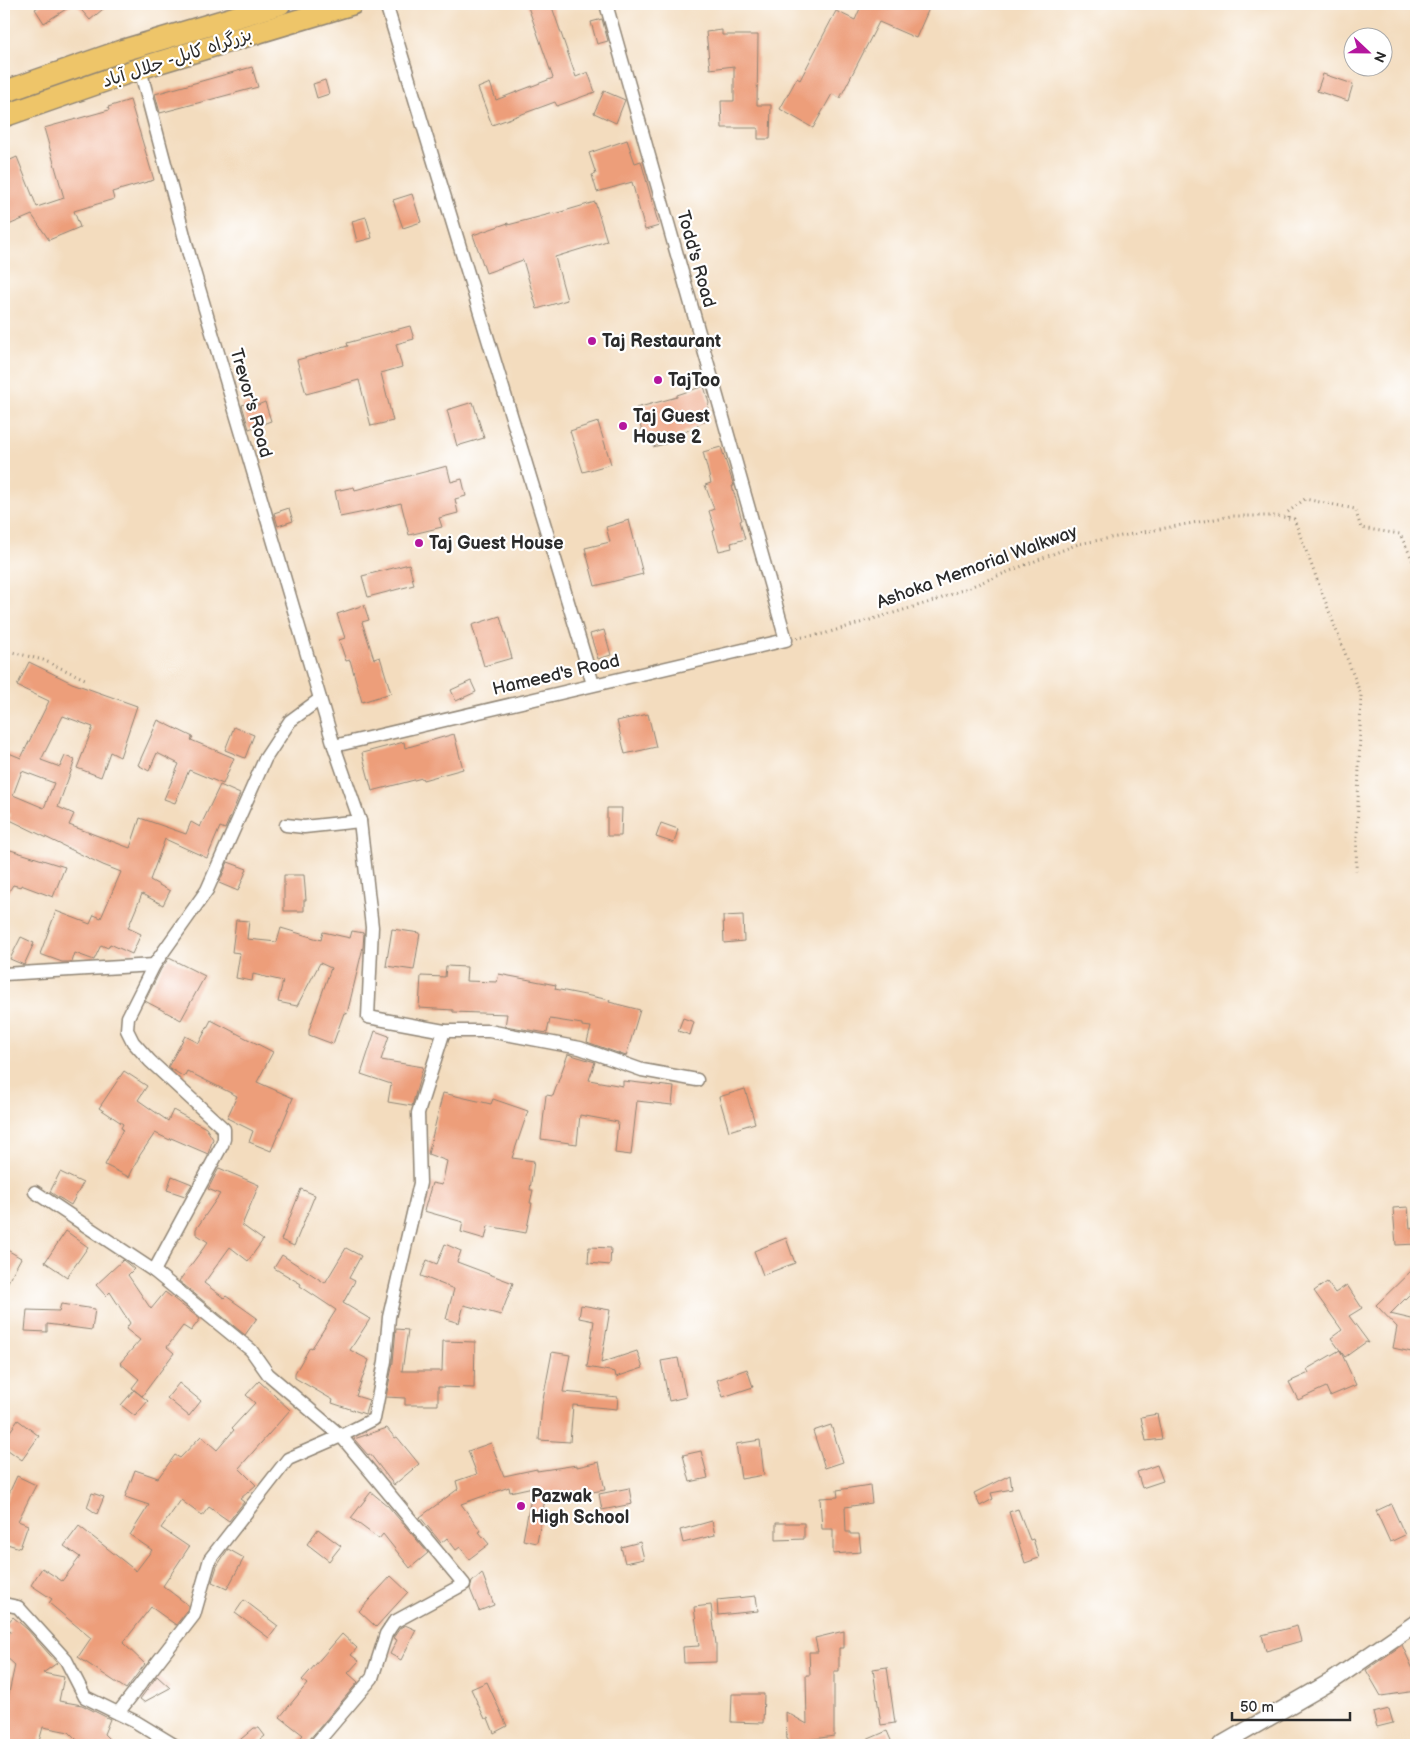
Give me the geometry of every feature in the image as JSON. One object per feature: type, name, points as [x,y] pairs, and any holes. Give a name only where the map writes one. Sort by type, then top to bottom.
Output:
[{"type":"highway","name":"بزرگراه کابل- جلال آباد","points":[[4,92],[124,50],[280,4]]},
{"type":"highway","name":"بزرگراه کابل- جلال آباد","points":[[4,116],[140,69],[352,4]]},
{"type":"street","points":[[386,4],[593,684]]},
{"type":"street","name":"Todd's Road","points":[[606,4],[786,640]]},
{"type":"street","name":"Trevor's Road","points":[[140,69],[190,258],[334,746],[360,822],[372,927],[368,1017],[444,1032]]},
{"type":"street","name":"Hameed's Road","points":[[334,746],[786,640]]},
{"type":"street","points":[[154,1271],[224,1139],[224,1129],[150,1061],[133,1042],[127,1030],[128,1017],[154,966],[207,890],[265,759],[290,721],[320,699]]},
{"type":"street","points":[[286,825],[304,827],[360,822]]},
{"type":"street","points":[[4,974],[154,966]]},
{"type":"street","points":[[118,1713],[194,1614],[210,1559],[288,1459],[374,1419],[385,1362],[389,1317],[420,1183],[418,1113],[444,1032],[498,1032],[580,1048],[642,1070],[697,1080]]},
{"type":"street","points":[[35,1192],[154,1271],[251,1350],[268,1374],[341,1436],[464,1584],[394,1622],[386,1634],[372,1678],[315,1745]]},
{"type":"street","points":[[4,1604],[18,1607],[66,1660],[85,1697],[136,1722],[174,1745]]},
{"type":"street","points":[[1220,1745],[1332,1681],[1416,1623]]},
{"type":"path","points":[[1356,871],[1361,695],[1294,520],[1288,517],[1288,512],[1305,499],[1355,509],[1361,528],[1400,534],[1416,567]]},
{"type":"path","name":"Ashoka Memorial Walkway","points":[[786,640],[823,634],[937,600],[1078,544],[1231,516],[1288,517]]},
{"type":"path","points":[[4,650],[43,660],[85,679]]},
{"type":"building","points":[[43,4],[74,4],[44,23],[35,9]]},
{"type":"building","points":[[76,4],[109,4],[90,20]]},
{"type":"building","points":[[527,4],[551,4],[576,77],[588,72],[595,92],[557,106],[555,102],[492,125],[478,88],[490,83],[496,100],[553,78]]},
{"type":"building","points":[[862,4],[931,4],[916,38],[879,22],[840,98],[832,94],[813,128],[780,109],[797,78],[800,80],[836,11],[855,20]]},
{"type":"building","points":[[602,19],[608,41],[597,44],[591,22]]},
{"type":"building","points":[[722,30],[722,35],[758,35],[757,105],[771,105],[770,139],[758,139],[758,128],[722,128],[721,101],[734,101],[734,66],[710,69],[706,32]]},
{"type":"building","points":[[252,67],[258,87],[160,113],[155,94]]},
{"type":"building","points":[[1323,74],[1353,84],[1348,101],[1317,91]]},
{"type":"building","points":[[325,80],[329,94],[317,98],[313,84]]},
{"type":"building","points":[[604,91],[625,100],[616,123],[594,113]]},
{"type":"building","points":[[130,100],[154,180],[112,192],[114,199],[74,211],[80,227],[49,240],[32,215],[4,227],[4,163],[17,157],[37,207],[64,198],[44,128],[109,110],[108,107]]},
{"type":"building","points":[[627,140],[635,163],[641,161],[659,226],[645,230],[632,182],[597,192],[592,175],[596,174],[589,153]]},
{"type":"building","points":[[412,194],[421,222],[403,228],[393,200]]},
{"type":"building","points":[[595,202],[607,241],[555,257],[567,300],[537,309],[523,260],[486,273],[473,235],[508,223],[508,225],[554,214]]},
{"type":"building","points":[[366,217],[372,238],[357,242],[352,221]]},
{"type":"building","points":[[410,326],[414,339],[396,344],[402,367],[381,373],[393,421],[371,426],[359,380],[306,394],[297,360],[348,346],[347,343]]},
{"type":"building","points":[[704,386],[709,403],[704,422],[677,436],[679,440],[653,447],[649,434],[643,436],[636,408],[677,397],[677,395]]},
{"type":"building","points":[[251,402],[253,407],[265,402],[271,421],[249,429],[242,405]]},
{"type":"building","points":[[473,402],[484,438],[457,446],[447,410]]},
{"type":"building","points":[[598,422],[611,464],[583,472],[570,431]]},
{"type":"building","points":[[721,447],[734,486],[732,486],[742,520],[740,521],[745,539],[731,543],[732,548],[719,551],[709,511],[714,509],[705,485],[711,483],[703,452]]},
{"type":"building","points":[[447,466],[451,482],[462,479],[466,496],[455,499],[458,513],[439,518],[442,527],[409,535],[401,503],[340,517],[335,491],[354,487],[355,490]]},
{"type":"building","points":[[289,508],[293,521],[278,526],[274,513]]},
{"type":"building","points":[[629,520],[643,574],[595,586],[585,548],[610,542],[606,527]]},
{"type":"building","points":[[409,564],[414,585],[368,597],[362,576]]},
{"type":"building","points":[[364,605],[369,620],[362,622],[374,659],[380,657],[391,693],[362,702],[350,660],[346,661],[339,640],[345,638],[337,614]]},
{"type":"building","points":[[500,616],[512,658],[484,666],[472,625]]},
{"type":"building","points":[[604,630],[611,655],[598,659],[590,634]]},
{"type":"building","points":[[29,662],[72,683],[137,706],[120,757],[110,752],[101,777],[77,768],[93,727],[63,716],[41,760],[60,767],[65,756],[75,760],[58,807],[74,814],[69,825],[130,848],[140,818],[186,834],[191,822],[200,827],[220,785],[240,794],[225,829],[220,827],[207,858],[165,839],[150,880],[170,891],[163,905],[142,894],[128,928],[141,934],[132,954],[110,944],[108,948],[101,945],[94,960],[75,953],[72,962],[62,962],[40,954],[56,911],[90,924],[94,915],[101,918],[121,872],[8,819],[10,814],[7,813],[4,816],[4,751],[21,758],[49,701],[17,686]],"holes":[[[22,771],[54,783],[44,808],[13,795]]]},
{"type":"building","points":[[471,681],[476,692],[456,701],[451,690]]},
{"type":"building","points":[[648,714],[656,747],[625,754],[617,721]]},
{"type":"building","points":[[158,720],[193,737],[191,740],[234,758],[223,784],[189,770],[175,803],[164,799],[179,764],[157,753],[149,771],[138,765]]},
{"type":"building","points":[[234,727],[254,735],[245,758],[225,750]]},
{"type":"building","points":[[454,734],[463,769],[372,791],[362,753],[404,742],[405,748]]},
{"type":"building","points":[[607,808],[622,808],[621,836],[607,836]]},
{"type":"building","points":[[661,823],[678,829],[674,843],[656,837]]},
{"type":"building","points":[[4,848],[65,867],[53,897],[21,885],[21,887],[13,885],[4,899]]},
{"type":"building","points":[[228,862],[247,869],[238,891],[219,883]]},
{"type":"building","points":[[284,875],[304,875],[306,900],[304,900],[304,911],[284,911]]},
{"type":"building","points":[[743,915],[744,941],[724,943],[723,916]]},
{"type":"building","points":[[236,920],[249,921],[247,939],[277,942],[281,928],[321,940],[323,932],[350,938],[352,931],[364,933],[363,947],[347,1014],[344,1013],[333,1044],[309,1035],[309,1030],[331,968],[320,963],[297,1006],[278,1002],[283,981],[253,974],[252,981],[236,978],[240,953],[232,952]]},
{"type":"building","points":[[392,929],[420,933],[414,970],[386,966]]},
{"type":"building","points":[[21,937],[34,943],[24,965],[10,959]]},
{"type":"building","points":[[169,958],[205,976],[181,1020],[145,1001],[161,969]]},
{"type":"building","points":[[446,966],[467,967],[466,981],[497,982],[499,974],[556,985],[555,989],[610,1000],[609,1002],[640,1010],[626,1056],[587,1042],[591,1027],[582,1026],[582,1024],[550,1019],[547,1033],[505,1026],[507,1014],[453,1012],[453,1010],[419,1008],[421,976],[445,977]]},
{"type":"building","points":[[683,1018],[694,1022],[690,1035],[678,1031]]},
{"type":"building","points":[[211,1020],[273,1052],[257,1082],[293,1098],[271,1151],[249,1142],[253,1131],[227,1118],[237,1096],[187,1071],[184,1077],[168,1067],[185,1036],[199,1043]]},
{"type":"building","points":[[375,1031],[389,1036],[381,1060],[423,1067],[412,1106],[388,1102],[391,1084],[361,1074]]},
{"type":"building","points":[[568,1054],[595,1062],[589,1080],[623,1086],[623,1081],[674,1087],[672,1105],[637,1101],[631,1155],[615,1153],[618,1122],[580,1115],[577,1144],[541,1139],[546,1095],[553,1096]]},
{"type":"building","points":[[124,1071],[147,1086],[138,1100],[168,1121],[173,1110],[206,1128],[213,1139],[208,1154],[155,1133],[140,1155],[129,1177],[105,1165],[123,1129],[121,1128],[123,1124],[99,1108]]},
{"type":"building","points":[[745,1089],[755,1123],[729,1131],[719,1097]]},
{"type":"building","points":[[443,1093],[491,1104],[493,1099],[528,1111],[512,1158],[534,1161],[530,1190],[533,1190],[530,1203],[532,1203],[526,1233],[488,1226],[485,1239],[461,1232],[463,1222],[424,1211],[432,1183],[442,1185],[447,1161],[428,1154]]},
{"type":"building","points":[[219,1168],[259,1185],[242,1225],[263,1240],[248,1261],[230,1247],[204,1283],[257,1318],[245,1335],[179,1281],[208,1242],[196,1234],[196,1229],[220,1194],[208,1189]]},
{"type":"building","points":[[60,1172],[83,1183],[71,1205],[50,1192]]},
{"type":"building","points":[[172,1176],[192,1184],[185,1196],[167,1190]]},
{"type":"building","points":[[301,1189],[315,1195],[294,1246],[281,1240]]},
{"type":"building","points":[[1408,1207],[1410,1228],[1416,1227],[1416,1244],[1396,1245],[1393,1208]]},
{"type":"building","points":[[66,1231],[88,1247],[67,1277],[45,1262]]},
{"type":"building","points":[[786,1238],[795,1263],[763,1275],[754,1251]]},
{"type":"building","points":[[445,1244],[461,1251],[457,1262],[513,1283],[501,1315],[464,1305],[459,1323],[446,1319],[454,1289],[421,1276],[427,1260],[437,1264]]},
{"type":"building","points":[[589,1247],[611,1248],[610,1265],[588,1263]]},
{"type":"building","points":[[4,1248],[21,1258],[4,1289]]},
{"type":"building","points":[[346,1248],[361,1256],[349,1278],[355,1281],[343,1303],[370,1319],[350,1350],[369,1360],[356,1396],[369,1400],[365,1414],[332,1403],[333,1400],[295,1378],[295,1373],[310,1347],[312,1348],[336,1310],[300,1286],[301,1284],[274,1268],[282,1255],[325,1283]]},
{"type":"building","points":[[123,1260],[134,1269],[128,1275],[151,1309],[165,1292],[200,1319],[191,1331],[183,1326],[167,1347],[174,1353],[142,1396],[132,1388],[139,1379],[120,1363],[140,1340],[126,1329],[130,1323],[110,1292],[106,1296],[96,1285]]},
{"type":"building","points":[[1416,1266],[1416,1288],[1390,1314],[1416,1320],[1416,1353],[1393,1348],[1397,1327],[1376,1305]]},
{"type":"building","points":[[1327,1282],[1335,1293],[1347,1285],[1362,1308],[1349,1316],[1369,1343],[1366,1342],[1345,1357],[1331,1338],[1342,1330],[1314,1291]]},
{"type":"building","points":[[61,1304],[95,1309],[92,1330],[47,1324],[47,1332],[25,1331],[27,1310],[59,1311]]},
{"type":"building","points":[[581,1305],[610,1310],[601,1363],[637,1351],[643,1368],[616,1377],[615,1372],[587,1367],[594,1321],[579,1318]]},
{"type":"building","points":[[396,1329],[408,1330],[402,1371],[442,1371],[443,1341],[475,1342],[474,1388],[438,1387],[438,1405],[405,1405],[405,1398],[386,1397],[393,1362]]},
{"type":"building","points":[[1340,1350],[1356,1385],[1330,1396],[1326,1387],[1298,1400],[1289,1382],[1309,1373],[1307,1369]]},
{"type":"building","points":[[552,1352],[570,1355],[563,1392],[618,1397],[617,1409],[573,1405],[570,1442],[539,1440],[542,1405]]},
{"type":"building","points":[[678,1358],[686,1397],[669,1401],[661,1361]]},
{"type":"building","points":[[747,1369],[753,1387],[723,1397],[717,1380]]},
{"type":"building","points":[[259,1381],[290,1410],[239,1468],[256,1485],[240,1499],[244,1502],[229,1521],[209,1507],[202,1516],[181,1500],[161,1528],[189,1547],[163,1586],[188,1605],[187,1611],[176,1625],[151,1607],[123,1643],[145,1664],[126,1689],[78,1657],[91,1638],[49,1603],[52,1599],[31,1585],[42,1568],[62,1581],[80,1557],[64,1546],[79,1526],[136,1571],[152,1550],[130,1535],[149,1505],[125,1497],[135,1470],[158,1478],[175,1455],[180,1458],[201,1436],[217,1450],[234,1430],[232,1428],[255,1403],[246,1395]]},
{"type":"building","points":[[179,1383],[201,1401],[189,1416],[167,1398]]},
{"type":"building","points":[[134,1390],[148,1401],[135,1416],[121,1405]]},
{"type":"building","points":[[1157,1414],[1162,1439],[1146,1441],[1141,1417]]},
{"type":"building","points":[[18,1420],[39,1436],[22,1460],[4,1447],[4,1440]]},
{"type":"building","points":[[831,1425],[843,1462],[825,1468],[813,1431]]},
{"type":"building","points":[[387,1428],[419,1464],[394,1485],[370,1454],[368,1455],[354,1439]]},
{"type":"building","points":[[760,1440],[764,1475],[741,1479],[736,1444]]},
{"type":"building","points":[[491,1443],[504,1476],[537,1469],[537,1471],[577,1465],[577,1467],[599,1462],[605,1490],[545,1499],[537,1543],[523,1540],[533,1487],[510,1492],[509,1487],[461,1504],[489,1544],[469,1559],[460,1547],[456,1550],[447,1538],[441,1543],[420,1517],[458,1489],[456,1481],[477,1474],[468,1451]]},
{"type":"building","points":[[701,1451],[708,1478],[690,1482],[683,1455]]},
{"type":"building","points":[[1157,1465],[1163,1481],[1142,1488],[1137,1472]]},
{"type":"building","points":[[1010,1475],[1012,1489],[991,1493],[993,1499],[980,1506],[974,1493]]},
{"type":"building","points":[[17,1476],[36,1485],[18,1521],[28,1525],[20,1548],[7,1544],[4,1550],[4,1504]]},
{"type":"building","points":[[870,1485],[872,1503],[845,1507],[846,1532],[859,1534],[861,1552],[833,1554],[833,1529],[822,1529],[820,1498],[838,1497],[837,1490]]},
{"type":"building","points":[[629,1488],[632,1504],[602,1510],[599,1494]]},
{"type":"building","points":[[371,1492],[388,1506],[428,1553],[410,1568],[383,1534],[379,1539],[351,1518]]},
{"type":"building","points":[[92,1493],[104,1497],[97,1514],[87,1507]]},
{"type":"building","points":[[1391,1504],[1405,1535],[1390,1542],[1376,1511]]},
{"type":"building","points":[[1018,1509],[1030,1540],[1033,1539],[1039,1558],[1025,1563],[1009,1512]]},
{"type":"building","points":[[712,1521],[715,1535],[683,1543],[680,1530]]},
{"type":"building","points":[[776,1523],[804,1523],[804,1539],[776,1540]]},
{"type":"building","points":[[318,1529],[341,1546],[329,1561],[307,1544]]},
{"type":"building","points":[[640,1542],[644,1559],[625,1563],[621,1547]]},
{"type":"building","points":[[228,1549],[244,1558],[227,1589],[212,1582],[217,1566]]},
{"type":"building","points":[[482,1573],[494,1605],[479,1611],[470,1589],[472,1582]]},
{"type":"building","points":[[391,1576],[408,1592],[376,1627],[359,1611]]},
{"type":"building","points":[[756,1596],[758,1611],[718,1615],[717,1600]]},
{"type":"building","points":[[244,1600],[278,1626],[269,1638],[235,1613]]},
{"type":"building","points":[[711,1605],[716,1644],[716,1662],[684,1663],[683,1647],[699,1646],[694,1607]]},
{"type":"building","points":[[13,1617],[27,1629],[57,1663],[43,1673],[64,1677],[59,1701],[82,1705],[110,1719],[104,1734],[115,1745],[82,1745],[69,1732],[43,1727],[38,1745],[12,1745],[4,1731],[4,1716],[15,1665],[4,1655],[4,1640],[11,1631],[5,1626]]},
{"type":"building","points":[[405,1625],[416,1630],[401,1660],[390,1654],[397,1640],[393,1638],[400,1628]]},
{"type":"building","points":[[1297,1626],[1301,1641],[1266,1651],[1262,1635]]},
{"type":"building","points":[[844,1631],[844,1648],[839,1648],[839,1671],[834,1671],[834,1736],[787,1743],[786,1712],[807,1724],[806,1675],[810,1675],[809,1652],[818,1652],[815,1638]]},
{"type":"building","points":[[342,1634],[357,1648],[351,1655],[359,1661],[348,1673],[358,1682],[309,1740],[307,1745],[294,1745],[303,1735],[280,1717],[307,1684],[302,1680]]},
{"type":"building","points":[[1402,1645],[1416,1676],[1416,1691],[1381,1696],[1366,1670]]},
{"type":"building","points":[[887,1667],[895,1723],[881,1725],[873,1669]]},
{"type":"building","points":[[157,1676],[170,1688],[144,1702],[140,1699]]},
{"type":"building","points":[[487,1682],[507,1726],[494,1733],[488,1718],[485,1719],[471,1689]]},
{"type":"building","points":[[732,1694],[764,1694],[763,1723],[731,1722]]},
{"type":"building","points":[[1389,1709],[1393,1723],[1377,1727],[1373,1713]]},
{"type":"building","points":[[254,1728],[259,1728],[265,1736],[254,1745],[234,1745]]},
{"type":"building","points":[[887,1731],[893,1745],[855,1745]]},
{"type":"place","name":"Taj Restaurant","points":[[592,341]]},
{"type":"place","name":"TajToo","points":[[658,380]]},
{"type":"place","name":"Taj Guest House 2","points":[[623,426]]},
{"type":"place","name":"Taj Guest House","points":[[419,543]]},
{"type":"place","name":"Pazwak High School","points":[[521,1506]]}]
